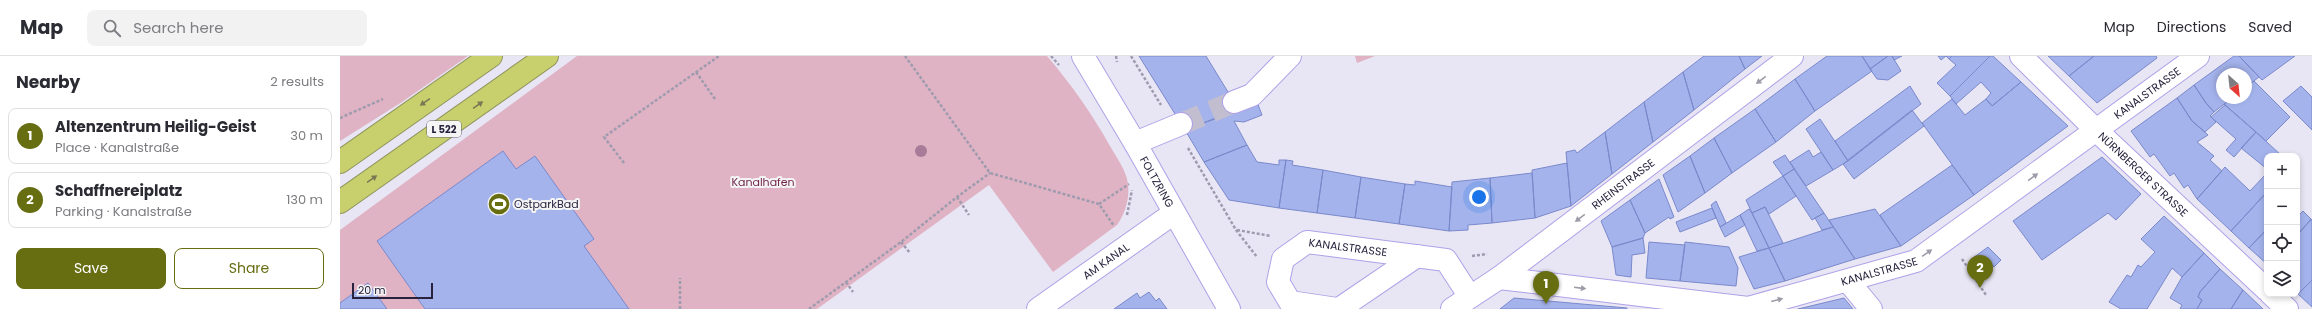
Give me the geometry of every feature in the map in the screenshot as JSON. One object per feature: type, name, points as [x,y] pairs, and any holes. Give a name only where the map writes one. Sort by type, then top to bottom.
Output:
[{"type":"highway","name":"L 522","points":[[340,162],[492,56]]},
{"type":"highway","name":"L 522","points":[[340,202],[547,56]]},
{"type":"street","name":"FOLTZRING","points":[[1083,56],[1135,143],[1229,309]]},
{"type":"street","points":[[1234,102],[1252,95],[1290,56]]},
{"type":"street","name":"RHEINSTRASSE","points":[[1452,309],[1499,278],[1792,56]]},
{"type":"street","name":"NÜRNBERGER STRASSE","points":[[2021,56],[2097,130],[2264,287]]},
{"type":"street","name":"KANALSTRASSE","points":[[1499,278],[1748,308],[1916,261],[2198,56]]},
{"type":"street","points":[[1135,143],[1178,125]]},
{"type":"street","name":"AM KANAL","points":[[1038,309],[1174,212]]},
{"type":"street","name":"KANALSTRASSE","points":[[1417,256],[1338,309],[1290,302],[1278,282],[1283,259],[1307,242],[1417,256],[1446,260],[1470,297]]},
{"type":"street","points":[[1848,281],[1871,309]]},
{"type":"street","points":[[2274,297],[2287,309]]},
{"type":"path","points":[[624,163],[604,136],[719,56]]},
{"type":"path","points":[[905,56],[990,173],[1099,204],[1118,231]]},
{"type":"path","points":[[1131,56],[1178,125],[1236,230],[1278,282]]},
{"type":"path","points":[[696,72],[715,99]]},
{"type":"path","points":[[809,309],[901,242],[957,197],[990,173]]},
{"type":"path","points":[[1125,220],[1131,200],[1130,177]]},
{"type":"path","points":[[1099,204],[1131,182]]},
{"type":"path","points":[[957,197],[969,215]]},
{"type":"path","points":[[901,242],[910,253]]},
{"type":"path","points":[[1973,273],[1986,295]]},
{"type":"path","points":[[680,278],[680,309]]},
{"type":"path","points":[[846,282],[853,292]]},
{"type":"green space","points":[[340,56],[468,56],[402,102],[340,141]]},
{"type":"green space","name":"Kanalhafen","points":[[577,56],[1047,56],[1073,88],[1122,166],[1128,185],[1127,203],[1123,215],[1117,225],[1053,272],[989,185],[817,309],[340,309],[340,230]]},
{"type":"green space","points":[[1355,56],[1375,56],[1357,63]]},
{"type":"building","points":[[1139,56],[1206,56],[1239,110],[1185,130]]},
{"type":"building","points":[[1704,56],[1739,56],[1745,69],[1694,110],[1683,72]]},
{"type":"building","points":[[1739,56],[1762,56],[1745,69]]},
{"type":"building","points":[[1827,56],[1862,56],[1872,71],[1815,111],[1795,79]]},
{"type":"building","points":[[1862,56],[1888,56],[1870,69]]},
{"type":"building","points":[[1888,56],[1892,56],[1901,71],[1888,80],[1877,79],[1870,69]]},
{"type":"building","points":[[1892,56],[1902,56],[1894,60]]},
{"type":"building","points":[[1938,56],[1946,56],[1941,60]]},
{"type":"building","points":[[1952,56],[1990,56],[1950,96],[1937,83],[1956,65],[1949,59]]},
{"type":"building","points":[[1990,56],[1993,56],[2021,82],[1992,106],[1986,99],[1991,93],[1981,82],[1956,104],[1950,96]]},
{"type":"building","points":[[2048,56],[2094,56],[2069,76]]},
{"type":"building","points":[[2094,56],[2156,56],[2157,58],[2097,103],[2069,76]]},
{"type":"building","points":[[2234,56],[2239,56],[2250,68],[2217,68]]},
{"type":"building","points":[[2239,56],[2295,56],[2262,80]]},
{"type":"building","points":[[2216,69],[2216,104],[2224,104],[2214,112],[2194,85]]},
{"type":"building","points":[[2252,70],[2259,77],[2252,82]]},
{"type":"building","points":[[1683,72],[1694,110],[1653,142],[1644,102]]},
{"type":"building","points":[[1795,79],[1815,111],[1776,142],[1755,109]]},
{"type":"building","points":[[2254,81],[2290,117],[2266,141],[2224,104],[2252,104],[2252,82]]},
{"type":"building","points":[[2021,82],[2068,126],[1974,195],[1922,123],[1952,99],[1965,115],[1986,99],[1992,106]]},
{"type":"building","points":[[2194,85],[2214,112],[2210,116],[2216,122],[2205,132],[2192,121],[2177,98]]},
{"type":"building","points":[[1910,86],[1921,104],[1848,161],[1835,141]]},
{"type":"building","points":[[2301,86],[2312,97],[2312,130],[2283,101]]},
{"type":"building","points":[[2177,98],[2192,121],[2208,135],[2197,142],[2214,156],[2210,160],[2222,171],[2197,199],[2188,185],[2184,188],[2174,173],[2170,176],[2154,154],[2150,157],[2131,131]]},
{"type":"building","points":[[1257,102],[1262,115],[1244,122],[1234,121],[1247,145],[1204,162],[1185,130]]},
{"type":"building","points":[[1644,102],[1653,142],[1612,174],[1605,132]]},
{"type":"building","points":[[2225,105],[2256,132],[2234,157],[2226,150],[2236,139],[2211,117]]},
{"type":"building","points":[[1755,109],[1776,142],[1732,173],[1714,138]]},
{"type":"building","points":[[1912,110],[1924,126],[1854,179],[1843,164]]},
{"type":"building","points":[[1820,119],[1848,161],[1833,170],[1806,129]]},
{"type":"building","points":[[1605,132],[1612,174],[1571,206],[1566,152],[1575,150],[1577,153]]},
{"type":"building","points":[[2256,132],[2279,153],[2264,153],[2264,167],[2241,148]]},
{"type":"building","points":[[1714,138],[1732,173],[1705,193],[1690,156]]},
{"type":"building","points":[[1247,145],[1257,162],[1279,165],[1279,160],[1286,160],[1279,208],[1229,200],[1204,162]]},
{"type":"building","points":[[1809,150],[1813,157],[1821,152],[1833,170],[1806,186],[1790,162]]},
{"type":"building","name":"OstparkBad","points":[[503,151],[516,169],[535,156],[594,239],[584,246],[629,309],[425,309],[377,241]]},
{"type":"building","points":[[1785,155],[1794,169],[1783,176],[1773,162]]},
{"type":"building","points":[[1690,156],[1705,193],[1678,212],[1663,175]]},
{"type":"building","points":[[2102,157],[2141,194],[2116,220],[2108,213],[2042,260],[2013,221]]},
{"type":"building","points":[[1286,160],[1293,161],[1292,165],[1323,170],[1317,213],[1279,208]]},
{"type":"building","points":[[1567,163],[1571,206],[1535,218],[1532,170]]},
{"type":"building","points":[[1952,165],[1974,195],[1901,246],[1880,215]]},
{"type":"building","points":[[2225,167],[2250,191],[2264,176],[2264,195],[2231,231],[2197,199]]},
{"type":"building","points":[[1794,169],[1824,213],[1812,220],[1783,176]]},
{"type":"building","points":[[1323,170],[1361,177],[1355,218],[1317,213]]},
{"type":"building","points":[[1532,173],[1535,218],[1492,223],[1490,178]]},
{"type":"building","points":[[1783,176],[1796,196],[1769,214],[1765,207],[1752,213],[1746,200]]},
{"type":"building","points":[[1361,177],[1405,184],[1399,224],[1355,218]]},
{"type":"building","points":[[1490,178],[1492,223],[1468,225],[1468,230],[1449,231],[1452,182]]},
{"type":"building","points":[[1659,179],[1674,217],[1670,219],[1669,217],[1645,233],[1630,200]]},
{"type":"building","points":[[1415,181],[1452,187],[1449,231],[1399,224],[1405,184],[1415,185]]},
{"type":"building","points":[[2264,195],[2264,232],[2249,248],[2231,231]]},
{"type":"building","points":[[1630,200],[1645,233],[1643,238],[1612,247],[1601,221]]},
{"type":"building","points":[[1716,201],[1726,223],[1720,227],[1711,205]]},
{"type":"building","points":[[1765,207],[1783,243],[1769,248],[1752,213]]},
{"type":"building","points":[[1712,208],[1716,218],[1680,232],[1676,222]]},
{"type":"building","points":[[1749,209],[1769,248],[1757,251],[1740,215]]},
{"type":"building","points":[[1875,209],[1901,246],[1855,259],[1829,220]]},
{"type":"building","points":[[2303,211],[2311,219],[2300,232],[2300,225],[2300,214]]},
{"type":"building","points":[[1824,213],[1833,227],[1822,230],[1815,218]]},
{"type":"building","points":[[1740,215],[1745,225],[1725,237],[1720,227]]},
{"type":"building","points":[[2164,216],[2204,253],[2182,277],[2172,268],[2147,309],[2121,309],[2109,302],[2127,275],[2131,277],[2138,265],[2141,267],[2155,252],[2141,239]]},
{"type":"building","points":[[2312,219],[2312,280],[2300,292],[2300,261],[2300,232]]},
{"type":"building","points":[[1833,227],[1855,259],[1785,281],[1769,248]]},
{"type":"building","points":[[2264,232],[2264,261],[2249,248]]},
{"type":"building","points":[[1643,238],[1645,253],[1632,255],[1631,277],[1616,275],[1612,247]]},
{"type":"building","points":[[1649,242],[1685,245],[1680,281],[1646,278]]},
{"type":"building","points":[[1685,242],[1729,247],[1738,268],[1736,286],[1680,281]]},
{"type":"building","points":[[1988,247],[2001,260],[1994,267],[1984,258],[1977,263],[1973,258]]},
{"type":"building","points":[[1769,248],[1785,281],[1754,289],[1739,257]]},
{"type":"building","points":[[2204,253],[2220,269],[2200,292],[2198,297],[2202,300],[2197,309],[2180,309],[2182,305],[2170,298],[2182,277]]},
{"type":"building","points":[[2220,269],[2243,290],[2231,309],[2197,309],[2202,300],[2198,297],[2200,292]]},
{"type":"building","points":[[2312,280],[2312,307],[2300,296],[2300,292]]},
{"type":"building","points":[[368,283],[387,309],[340,309],[340,303]]},
{"type":"building","points":[[2243,290],[2263,309],[2231,309]]},
{"type":"building","points":[[1149,292],[1156,301],[1159,298],[1167,309],[1114,309],[1137,293],[1140,298]]},
{"type":"building","points":[[1514,298],[1627,308],[1627,309],[1500,309]]},
{"type":"building","points":[[1844,298],[1853,309],[1798,309]]},
{"type":"tunnel","points":[[1181,124],[1234,102]]},
{"type":"place","name":"OstparkBad","points":[[499,204]]},
{"type":"place","name":"Schaffnereiplatz","points":[[1980,288]]},
{"type":"place","name":"Altenzentrum Heilig-Geist","points":[[1546,304]]}]
